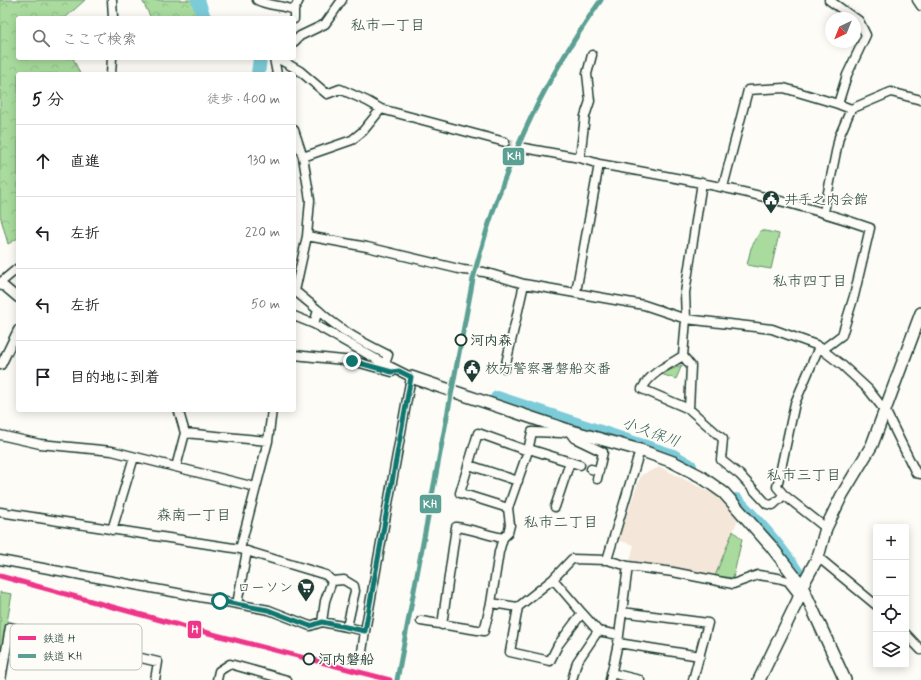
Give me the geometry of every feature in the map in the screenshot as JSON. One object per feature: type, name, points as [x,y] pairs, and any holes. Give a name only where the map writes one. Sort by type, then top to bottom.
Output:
[{"type":"street","points":[[112,0],[113,16]]},
{"type":"street","points":[[257,0],[294,10]]},
{"type":"street","points":[[294,16],[294,10],[299,0]]},
{"type":"street","points":[[296,40],[300,36],[325,24],[342,0]]},
{"type":"street","points":[[829,0],[846,12]]},
{"type":"street","points":[[917,0],[921,6]]},
{"type":"street","points":[[861,25],[866,35],[861,46]]},
{"type":"street","points":[[838,104],[847,75],[860,48]]},
{"type":"street","points":[[580,158],[585,116],[590,101],[587,74],[592,55]]},
{"type":"street","points":[[111,72],[112,60]]},
{"type":"street","points":[[274,60],[277,72]]},
{"type":"street","points":[[281,60],[300,71],[327,94],[340,89],[367,100],[381,109],[505,142]]},
{"type":"street","points":[[723,187],[748,90],[784,88],[851,109]]},
{"type":"street","points":[[824,212],[839,137],[851,109],[891,92],[921,100]]},
{"type":"street","points":[[303,157],[352,140],[363,131],[381,109]]},
{"type":"street","points":[[296,136],[303,157],[310,200],[307,236],[296,286]]},
{"type":"street","points":[[524,148],[580,158],[599,164],[702,182],[824,212],[870,228],[854,296],[842,335],[820,349],[795,403],[777,487],[784,495],[826,528]]},
{"type":"street","points":[[576,292],[599,164]]},
{"type":"street","points":[[690,409],[691,366],[682,356],[686,319],[685,293],[702,182]]},
{"type":"street","points":[[307,236],[367,247],[463,270],[484,272],[524,284],[644,305],[686,319],[772,329],[820,349],[842,365],[868,389],[886,412],[916,473],[921,474]]},
{"type":"street","points":[[16,270],[0,284],[16,296]]},
{"type":"street","points":[[505,368],[524,284]]},
{"type":"street","points":[[296,292],[332,323],[357,340],[388,355],[385,364]]},
{"type":"street","points":[[314,324],[318,310]]},
{"type":"street","points":[[760,680],[801,590],[818,557],[826,528],[842,495],[872,445],[886,412],[921,313]]},
{"type":"street","points":[[296,317],[314,324],[411,377],[568,430],[640,450],[673,462],[700,476],[724,493],[770,545],[801,590],[846,680]]},
{"type":"street","points":[[1,365],[16,334]]},
{"type":"street","points":[[296,355],[352,361],[392,372],[399,371]]},
{"type":"street","points":[[682,356],[661,369],[645,382],[642,389],[690,409],[723,439],[721,460],[740,475],[767,504],[773,505],[784,495]]},
{"type":"street","points":[[362,652],[411,377]]},
{"type":"street","points":[[176,467],[185,433],[179,412]]},
{"type":"street","points":[[238,604],[243,550],[255,487],[268,441],[272,412]]},
{"type":"street","points":[[420,621],[484,631],[491,603],[503,538],[508,533],[510,525],[508,508],[529,450],[532,432],[561,433],[568,430]]},
{"type":"street","points":[[568,430],[574,438],[603,452],[596,473]]},
{"type":"street","points":[[185,433],[268,441]]},
{"type":"street","points":[[508,508],[460,493],[478,433],[580,465]]},
{"type":"street","points":[[0,435],[40,444],[112,451],[255,487]]},
{"type":"street","points":[[607,560],[640,450]]},
{"type":"street","points":[[112,530],[134,456]]},
{"type":"street","points":[[555,507],[570,462]]},
{"type":"street","points":[[469,466],[518,481]]},
{"type":"street","points":[[0,512],[243,550],[326,575],[332,581],[344,580],[354,586],[355,591],[347,627]]},
{"type":"street","points":[[442,625],[456,527],[472,529],[484,534],[503,538]]},
{"type":"street","points":[[818,557],[873,603]]},
{"type":"street","points":[[582,613],[558,646],[550,661],[510,652],[518,607],[553,579],[572,559],[607,560],[628,566],[673,572],[733,584],[758,575],[788,581],[801,590]]},
{"type":"street","points":[[0,560],[268,610],[310,626],[322,622],[365,631]]},
{"type":"street","points":[[628,566],[611,677],[640,680]]},
{"type":"street","points":[[553,579],[598,631],[618,639],[700,656]]},
{"type":"street","points":[[322,622],[325,601],[332,581]]},
{"type":"street","points":[[491,603],[518,607]]},
{"type":"street","points":[[622,612],[708,623],[693,680]]},
{"type":"street","points":[[1,680],[10,627]]},
{"type":"street","points":[[572,680],[577,662],[598,631]]},
{"type":"street","points":[[909,637],[921,650]]},
{"type":"street","points":[[142,658],[158,662],[155,680]]},
{"type":"street","points":[[217,680],[219,671],[230,664],[288,680]]},
{"type":"shaded area","points":[[660,467],[715,495],[738,519],[715,576],[630,561],[634,545],[618,540],[641,475]]},
{"type":"green space","points":[[0,0],[85,0],[67,16],[16,16],[16,60],[74,60],[79,72],[16,72],[16,239],[8,244],[0,215]]},
{"type":"green space","points":[[142,0],[204,0],[208,12],[211,16],[150,16]]},
{"type":"green space","points":[[761,230],[779,234],[771,269],[747,265],[751,248]]},
{"type":"green space","points":[[682,365],[676,379],[661,374]]},
{"type":"green space","points":[[733,531],[742,539],[733,578],[715,576]]},
{"type":"green space","points":[[0,592],[12,594],[0,662]]},
{"type":"waterway","name":"小久保川","points":[[198,0],[203,16]]},
{"type":"waterway","name":"小久保川","points":[[258,72],[260,60]]},
{"type":"waterway","name":"小久保川","points":[[497,398],[673,456],[690,466]]},
{"type":"waterway","name":"小久保川","points":[[736,500],[770,536],[799,576]]},
{"type":"tunnel","points":[[505,142],[524,148]]},
{"type":"rail line","name":"KH","points":[[397,680],[473,279],[484,241],[509,168],[540,100],[558,66],[601,0]]},
{"type":"rail line","name":"H","points":[[0,576],[193,629],[390,680]]},
{"type":"place","name":"井手之内会館","points":[[771,214]]},
{"type":"place","name":"河内森","points":[[461,340]]},
{"type":"place","name":"枚方警察署磐船交番","points":[[472,383]]},
{"type":"place","name":"ローソン","points":[[306,602]]},
{"type":"place","name":"河内磐船","points":[[309,659]]},
{"type":"district","name":"私市一丁目","points":[[388,25]]},
{"type":"district","name":"私市四丁目","points":[[810,281]]},
{"type":"district","name":"私市三丁目","points":[[804,475]]},
{"type":"district","name":"森南一丁目","points":[[194,515]]},
{"type":"district","name":"私市二丁目","points":[[561,522]]},
{"type":"route","points":[[220,601],[268,610],[310,626],[322,622],[365,631],[378,564],[406,396],[411,377],[399,371],[392,372],[352,361]]}]
